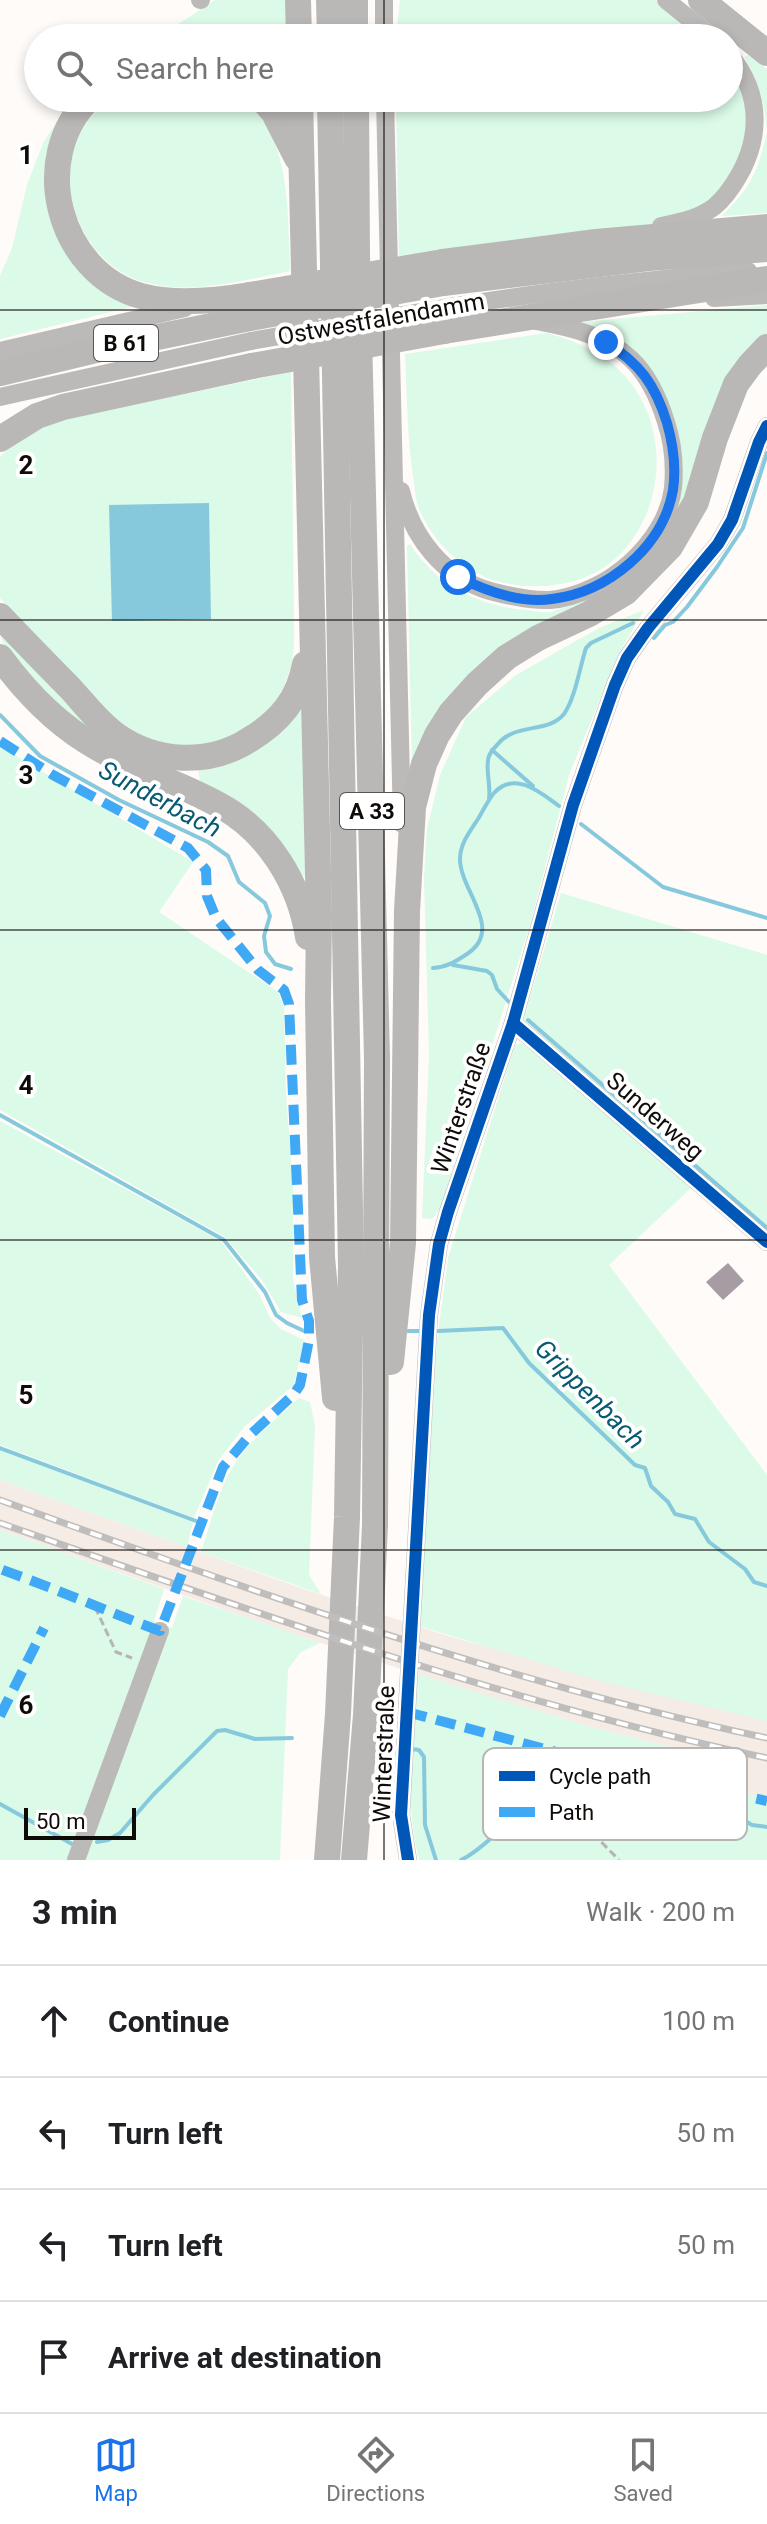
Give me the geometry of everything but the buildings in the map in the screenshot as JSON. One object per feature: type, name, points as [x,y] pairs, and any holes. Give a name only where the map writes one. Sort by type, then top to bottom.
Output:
[{"type":"highway","points":[[298,0],[299,24]]},
{"type":"highway","points":[[329,0],[330,24]]},
{"type":"highway","points":[[355,0],[355,24]]},
{"type":"highway","points":[[701,0],[731,24]]},
{"type":"highway","points":[[743,34],[767,53]]},
{"type":"highway","points":[[79,112],[62,147],[58,169],[61,214],[72,241],[103,276],[122,288],[140,296],[247,323],[443,296],[525,319],[767,279]]},
{"type":"highway","points":[[271,112],[285,132],[302,168]]},
{"type":"highway","points":[[300,112],[319,915],[322,1257],[338,1449],[347,1517]]},
{"type":"highway","name":"A 33","points":[[327,1860],[338,1714],[347,1517],[351,1266],[330,112]]},
{"type":"highway","name":"A 33","points":[[354,1860],[366,1715],[375,1525],[377,1058],[356,112]]},
{"type":"highway","points":[[0,439],[37,416],[247,323],[443,296],[596,242],[767,227]]},
{"type":"highway","name":"Ostwestfalendamm","points":[[443,296],[649,258],[767,249]]},
{"type":"highway","name":"Ostwestfalendamm","points":[[1,373],[247,323]]},
{"type":"highway","points":[[375,1525],[403,1243],[407,911],[413,807],[424,764],[451,713],[507,657],[626,592],[658,561],[696,502],[715,438],[736,384],[767,347]]},
{"type":"highway","points":[[0,616],[114,734],[162,756],[187,759],[208,757],[243,744],[267,729],[282,714],[297,692],[303,674],[311,613]]},
{"type":"highway","points":[[0,657],[22,687],[75,733],[141,771],[221,805],[244,821],[268,845],[290,878],[304,911],[318,1000]]},
{"type":"street","points":[[384,9],[390,0]]},
{"type":"street","points":[[666,0],[696,24]]},
{"type":"street","points":[[596,242],[688,220],[711,210],[730,190],[749,154],[754,131],[755,106],[743,76]]},
{"type":"street","points":[[385,112],[401,813],[407,911]]},
{"type":"street","name":"Ostwestfalendamm","points":[[443,296],[523,294],[630,281],[767,270]]},
{"type":"street","points":[[525,319],[677,301],[767,295]]},
{"type":"street","points":[[393,441],[405,509],[422,541],[458,577],[480,588],[505,595],[551,600],[596,587],[635,559],[662,519],[673,491],[674,460],[662,407],[649,380],[630,358],[618,350],[581,331],[525,319]]},
{"type":"street","points":[[0,422],[63,407]]},
{"type":"street","name":"Winterstraße","points":[[408,1860],[401,1815],[429,1315],[433,1277],[448,1212],[513,1023],[573,805],[621,671],[648,628],[718,544],[732,520],[767,426]]},
{"type":"street","name":"Sunderweg","points":[[513,1023],[767,1242]]},
{"type":"street","points":[[76,1860],[160,1631]]},
{"type":"path","points":[[95,1607],[116,1652],[147,1663]]},
{"type":"path","points":[[599,1840],[619,1860]]},
{"type":"shaded area","points":[[0,1480],[298,1587],[451,1637],[767,1721],[767,1798],[747,1794],[747,1748],[673,1748],[587,1726],[284,1631],[0,1530]]},
{"type":"green space","points":[[215,0],[288,0],[288,24],[178,24]]},
{"type":"green space","points":[[400,0],[655,0],[685,24],[397,24]]},
{"type":"green space","points":[[749,55],[767,69],[767,131],[760,93],[745,57]]},
{"type":"green space","points":[[743,95],[749,130],[738,166],[712,201],[664,223],[399,257],[396,112],[743,112]]},
{"type":"green space","points":[[64,112],[77,112],[48,188],[135,306],[0,339],[0,276],[12,248],[27,185],[44,141]]},
{"type":"green space","points":[[256,112],[271,134],[284,178],[290,271],[217,285],[162,286],[120,271],[100,255],[85,234],[75,210],[70,185],[72,159],[80,135],[95,113]]},
{"type":"green space","points":[[767,132],[767,213],[722,216],[752,178]]},
{"type":"green space","points":[[767,305],[767,335],[687,499],[657,549],[682,460],[670,406],[659,384],[581,322]]},
{"type":"green space","points":[[547,333],[577,343],[605,358],[636,391],[654,436],[657,460],[655,484],[649,508],[638,530],[612,562],[566,583],[516,585],[487,578],[462,563],[440,543],[424,519],[417,502],[411,461],[405,354]]},
{"type":"green space","points":[[291,372],[294,634],[288,676],[272,705],[236,735],[221,742],[188,748],[154,741],[123,726],[0,598],[0,457],[22,439],[65,419]]},
{"type":"green space","points":[[410,544],[446,582],[492,604],[542,612],[551,612],[581,600],[588,605],[535,630],[412,768],[407,546]]},
{"type":"green space","points":[[644,610],[618,655],[569,775],[530,925],[441,1207],[432,1219],[422,1218],[429,1055],[424,877],[427,829],[440,775],[466,717],[516,675],[599,628]]},
{"type":"green space","points":[[0,630],[97,731],[95,735],[24,672],[3,643]]},
{"type":"green space","points":[[302,702],[307,878],[200,783],[198,767]]},
{"type":"green space","points":[[0,746],[193,862],[159,912],[278,992],[284,1008],[293,1184],[293,1279],[302,1318],[281,1312],[262,1280],[225,1237],[0,1110]]},
{"type":"green space","points":[[561,893],[767,955],[767,1233],[525,1025],[524,1017]]},
{"type":"green space","points":[[522,1043],[691,1188],[609,1265],[767,1475],[767,1721],[600,1681],[419,1626],[437,1342],[448,1258],[515,1045]]},
{"type":"green space","points":[[0,1121],[221,1241],[259,1294],[270,1318],[281,1329],[304,1340],[294,1385],[244,1427],[218,1461],[194,1518],[0,1445]]},
{"type":"green space","points":[[299,1398],[310,1402],[315,1426],[309,1575],[321,1594],[201,1552],[231,1470],[253,1441]]},
{"type":"green space","points":[[0,1450],[193,1522],[187,1547],[0,1480]]},
{"type":"green space","points":[[0,1530],[164,1589],[154,1621],[172,1628],[183,1596],[320,1643],[301,1652],[288,1669],[280,1860],[0,1860]]},
{"type":"green space","points":[[414,1673],[587,1726],[674,1748],[483,1748],[483,1840],[747,1840],[747,1794],[767,1798],[767,1860],[419,1860],[410,1791]]},
{"type":"water","points":[[209,503],[211,619],[112,621],[109,505]]},
{"type":"waterway","points":[[654,638],[687,607],[743,528],[767,453]]},
{"type":"waterway","points":[[489,799],[488,766],[494,748],[513,733],[549,724],[564,714],[586,648],[633,623]]},
{"type":"waterway","name":"Sunderbach","points":[[0,715],[40,756],[119,800],[208,842],[228,856],[239,882],[265,903],[270,916],[264,936],[266,952],[275,964],[291,969]]},
{"type":"waterway","points":[[492,750],[533,786]]},
{"type":"waterway","name":"Sunderbach","points":[[433,968],[451,964],[467,954],[478,944],[482,933],[478,909],[466,884],[460,859],[466,838],[492,796],[502,786],[519,784],[536,790],[559,806]]},
{"type":"waterway","name":"Sunderbach","points":[[581,824],[663,887],[767,918]]},
{"type":"waterway","name":"Sunderbach","points":[[453,965],[487,971],[509,1002]]},
{"type":"waterway","name":"Sunderbach","points":[[528,1020],[767,1228]]},
{"type":"waterway","name":"Grippenbach","points":[[0,1115],[224,1240],[265,1292],[276,1315],[304,1331]]},
{"type":"waterway","name":"Grippenbach","points":[[438,1331],[503,1328],[529,1363],[635,1465],[645,1468],[651,1486],[668,1502],[675,1514],[695,1519],[709,1542],[745,1569],[754,1582],[767,1586]]},
{"type":"waterway","points":[[408,1331],[421,1331]]},
{"type":"waterway","name":"Grippenbach","points":[[0,1448],[196,1521]]},
{"type":"waterway","points":[[97,1842],[120,1833],[217,1731],[225,1730],[255,1739],[292,1738]]},
{"type":"waterway","points":[[389,1747],[399,1748]]},
{"type":"waterway","points":[[412,1749],[419,1750],[424,1757],[425,1825],[436,1860]]},
{"type":"waterway","points":[[0,1804],[72,1844]]},
{"type":"waterway","points":[[747,1822],[767,1827]]},
{"type":"waterway","points":[[461,1860],[488,1840]]},
{"type":"railway","points":[[0,1500],[284,1601],[475,1662],[572,1690],[767,1738]]},
{"type":"railway","points":[[0,1523],[285,1622],[475,1683],[724,1748]]},
{"type":"railway","points":[[747,1753],[767,1758]]},
{"type":"marked path","points":[[0,741],[53,775],[188,848],[206,870],[207,896],[216,918],[258,970],[284,990],[289,1004],[302,1300],[309,1321],[309,1340],[300,1385],[223,1467],[160,1631],[0,1569]]},
{"type":"marked path","points":[[0,1716],[44,1628]]},
{"type":"marked path","points":[[407,1712],[541,1748]]},
{"type":"marked path","points":[[747,1797],[767,1801]]},
{"type":"cycle path","points":[[408,1860],[401,1815],[429,1315],[439,1244],[513,1023],[573,805],[615,685],[627,658],[648,628],[718,544],[732,520],[767,426]]},
{"type":"cycle path","points":[[513,1023],[767,1242]]},
{"type":"route","points":[[458,577],[480,588],[505,595],[551,600],[596,587],[635,559],[650,540],[673,491],[674,460],[670,435],[662,407],[649,380],[630,358],[606,342]]}]
